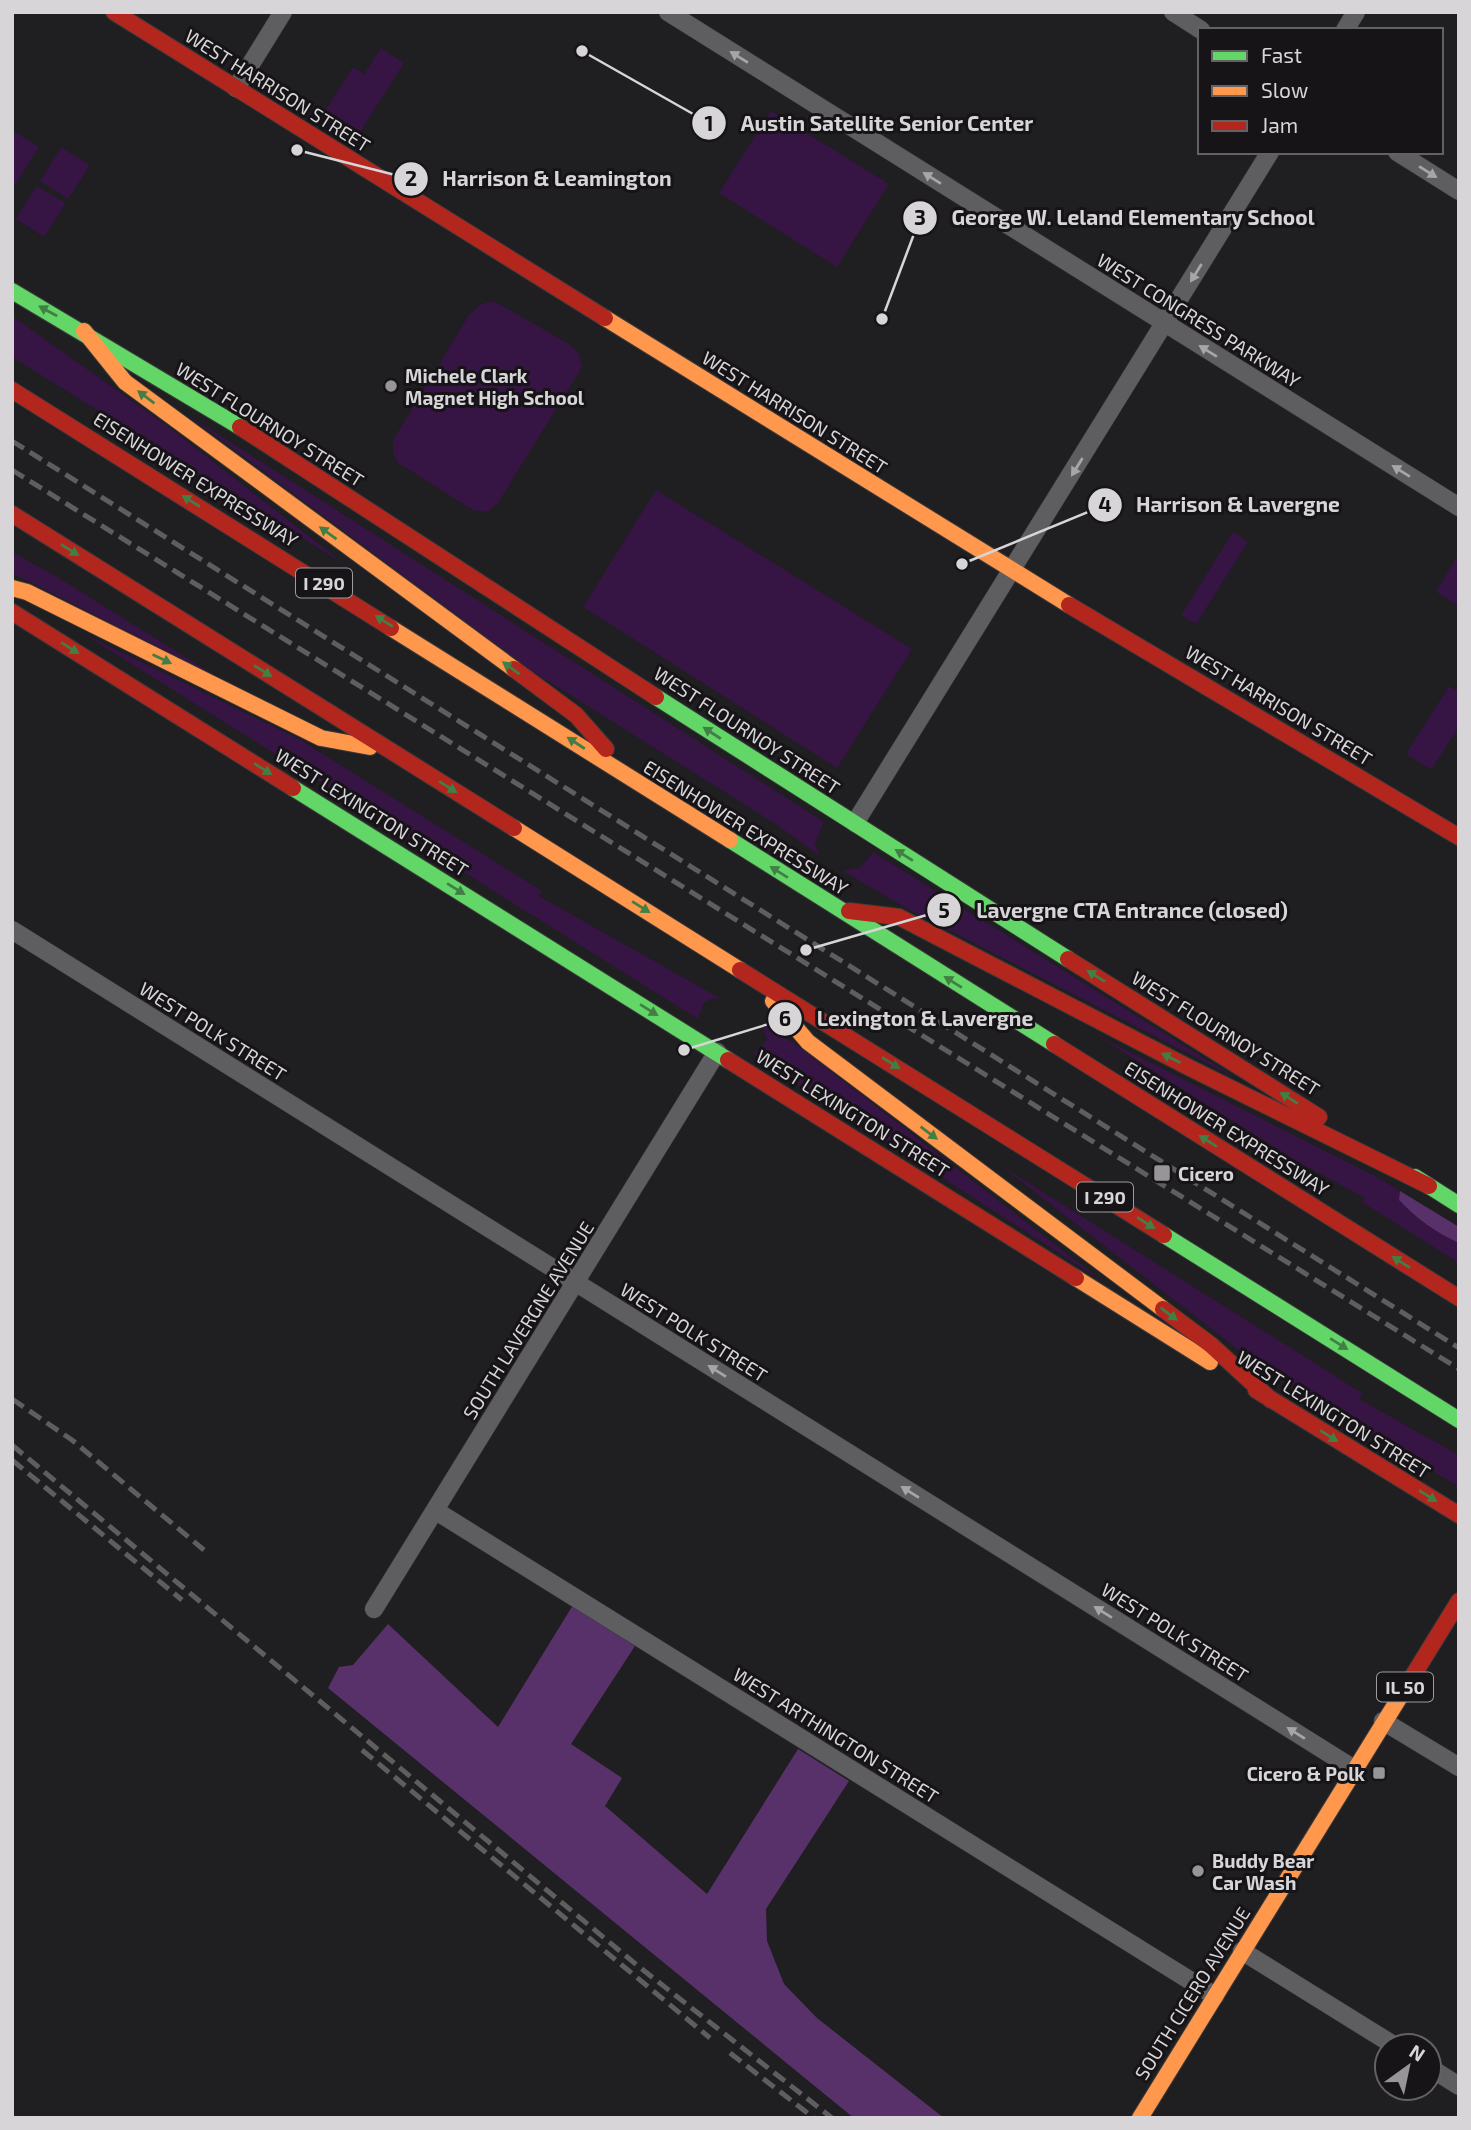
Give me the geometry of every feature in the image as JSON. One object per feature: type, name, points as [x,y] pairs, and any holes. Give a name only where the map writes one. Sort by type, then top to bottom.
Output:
[{"type":"main road","name":"WEST HARRISON STREET","points":[[114,12],[1013,570],[1459,837]]},
{"type":"main road","name":"WEST FLOURNOY STREET","points":[[12,291],[84,331],[449,561],[855,823],[1459,1205]]},
{"type":"main road","points":[[84,331],[125,382],[576,715],[633,780]]},
{"type":"main road","name":"EISENHOWER EXPRESSWAY","points":[[12,390],[381,618],[836,909],[1459,1298]]},
{"type":"main road","name":"I 290","points":[[12,514],[1459,1419]]},
{"type":"main road","points":[[12,588],[321,738],[390,751]]},
{"type":"main road","name":"WEST LEXINGTON STREET","points":[[12,612],[1459,1515]]},
{"type":"main road","points":[[836,909],[899,917],[1188,1067],[1429,1186]]},
{"type":"main road","points":[[751,975],[808,1042],[1211,1345],[1271,1400]]},
{"type":"main road","name":"SOUTH CICERO AVENUE","points":[[1140,2118],[1458,1600]]},
{"type":"street","points":[[236,88],[283,12]]},
{"type":"street","name":"WEST CONGRESS PARKWAY","points":[[668,12],[1459,508]]},
{"type":"street","points":[[1173,12],[1198,28]]},
{"type":"street","points":[[1346,28],[1356,12]]},
{"type":"street","points":[[855,823],[1269,154]]},
{"type":"street","points":[[1400,154],[1459,191]]},
{"type":"street","name":"WEST POLK STREET","points":[[12,930],[1354,1769]]},
{"type":"street","name":"SOUTH LAVERGNE AVENUE","points":[[374,1609],[717,1052]]},
{"type":"street","name":"WEST ARTHINGTON STREET","points":[[436,1511],[1215,1996]]},
{"type":"street","points":[[1384,1721],[1459,1767]]},
{"type":"street","points":[[1242,1951],[1373,2032]]},
{"type":"street","points":[[1443,2075],[1459,2085]]},
{"type":"shaded area","points":[[381,48],[404,63],[360,132],[325,111],[353,67],[364,74]]},
{"type":"shaded area","points":[[771,111],[889,184],[837,267],[719,193]]},
{"type":"shaded area","points":[[15,132],[39,147],[12,190],[12,137]]},
{"type":"shaded area","points":[[61,147],[90,165],[68,199],[40,181]]},
{"type":"shaded area","points":[[37,186],[66,203],[44,237],[16,219]]},
{"type":"shaded area","points":[[494,301],[569,344],[578,353],[582,367],[498,503],[487,512],[473,510],[398,463],[393,453],[393,440],[469,315],[481,304]]},
{"type":"shaded area","points":[[12,316],[170,428],[347,566],[12,357]]},
{"type":"shaded area","points":[[185,413],[824,822],[815,844],[820,856],[774,823],[532,671]]},
{"type":"shaded area","points":[[656,490],[912,649],[837,768],[583,607]]},
{"type":"shaded area","points":[[1233,532],[1248,542],[1196,624],[1181,615]]},
{"type":"shaded area","points":[[12,552],[57,577],[216,676],[12,573]]},
{"type":"shaded area","points":[[1459,553],[1459,606],[1436,592]]},
{"type":"shaded area","points":[[82,633],[299,739],[542,891],[539,896],[723,1000],[716,998],[704,1002],[698,1019]]},
{"type":"shaded area","points":[[1449,686],[1459,692],[1459,727],[1431,770],[1406,754]]},
{"type":"shaded area","points":[[873,852],[1238,1079],[906,908],[843,871],[861,867]]},
{"type":"shaded area","points":[[762,1024],[794,1043],[1105,1283],[756,1057],[753,1054],[767,1040]]},
{"type":"shaded area","points":[[1096,1035],[1377,1177],[1459,1227],[1459,1263],[1362,1202],[1365,1198],[1293,1159]]},
{"type":"shaded area","points":[[1000,1165],[1362,1393],[1359,1399],[1459,1455],[1459,1487],[1254,1362]]},
{"type":"shaded area","points":[[1400,1191],[1459,1227],[1459,1243],[1434,1230],[1413,1213],[1399,1200]]},
{"type":"shaded area","points":[[573,1605],[635,1646],[571,1744],[622,1778],[605,1806],[707,1894],[798,1749],[849,1781],[766,1909],[767,1941],[784,1984],[817,2018],[944,2118],[854,2118],[328,1688],[339,1667],[353,1665],[388,1624],[498,1727]]},
{"type":"railway","points":[[12,441],[1459,1348]]},
{"type":"railway","points":[[12,470],[1459,1369]]},
{"type":"railway","points":[[12,1399],[72,1440],[204,1550]]},
{"type":"railway","points":[[12,1445],[638,1966],[832,2118]]},
{"type":"railway","points":[[12,1460],[182,1600]]},
{"type":"railway","points":[[362,1750],[710,2038]]},
{"type":"railway","points":[[730,2053],[814,2118]]},
{"type":"traffic: fast","points":[[12,291],[240,427]]},
{"type":"traffic: fast","points":[[656,697],[1068,959]]},
{"type":"traffic: fast","points":[[293,788],[728,1060]]},
{"type":"traffic: fast","points":[[730,840],[1054,1044]]},
{"type":"traffic: fast","points":[[1415,1177],[1459,1205]]},
{"type":"traffic: fast","points":[[1164,1235],[1459,1420]]},
{"type":"traffic: slow","points":[[605,318],[1069,605]]},
{"type":"traffic: slow","points":[[84,331],[125,382],[514,669]]},
{"type":"traffic: slow","points":[[12,588],[27,592],[321,738],[370,747]]},
{"type":"traffic: slow","points":[[391,628],[730,840]]},
{"type":"traffic: slow","points":[[514,828],[740,970]]},
{"type":"traffic: slow","points":[[773,1001],[808,1042],[1163,1309]]},
{"type":"traffic: slow","points":[[1076,1278],[1210,1362]]},
{"type":"traffic: slow","points":[[1140,2118],[1406,1687]]},
{"type":"traffic: jam","points":[[114,12],[605,318]]},
{"type":"traffic: jam","points":[[12,390],[391,628]]},
{"type":"traffic: jam","points":[[240,427],[656,697]]},
{"type":"traffic: jam","points":[[12,514],[514,828]]},
{"type":"traffic: jam","points":[[1069,605],[1459,837]]},
{"type":"traffic: jam","points":[[12,612],[293,788]]},
{"type":"traffic: jam","points":[[514,669],[576,715],[606,749]]},
{"type":"traffic: jam","points":[[849,911],[899,917],[1188,1067],[1429,1186]]},
{"type":"traffic: jam","points":[[1068,959],[1319,1117]]},
{"type":"traffic: jam","points":[[740,970],[1164,1235]]},
{"type":"traffic: jam","points":[[1054,1044],[1459,1298]]},
{"type":"traffic: jam","points":[[728,1060],[1076,1278]]},
{"type":"traffic: jam","points":[[1163,1309],[1211,1345],[1271,1400]]},
{"type":"traffic: jam","points":[[1256,1390],[1459,1515]]},
{"type":"traffic: jam","points":[[1406,1687],[1459,1601]]},
{"type":"place","name":"Austin Satellite Senior Center","points":[[582,51]]},
{"type":"place","name":"Harrison & Leamington","points":[[297,150]]},
{"type":"place","name":"George W. Leland Elementary School","points":[[882,319]]},
{"type":"place","name":"Michele Clark Magnet High School","points":[[391,386]]},
{"type":"place","name":"Harrison & Lavergne","points":[[962,564]]},
{"type":"place","name":"Lavergne CTA Entrance (closed)","points":[[806,950]]},
{"type":"place","name":"Lexington & Lavergne","points":[[684,1050]]},
{"type":"place","name":"Cicero","points":[[1162,1173]]},
{"type":"place","name":"Cicero & Polk","points":[[1379,1773]]},
{"type":"place","name":"Buddy Bear Car Wash","points":[[1198,1871]]}]
